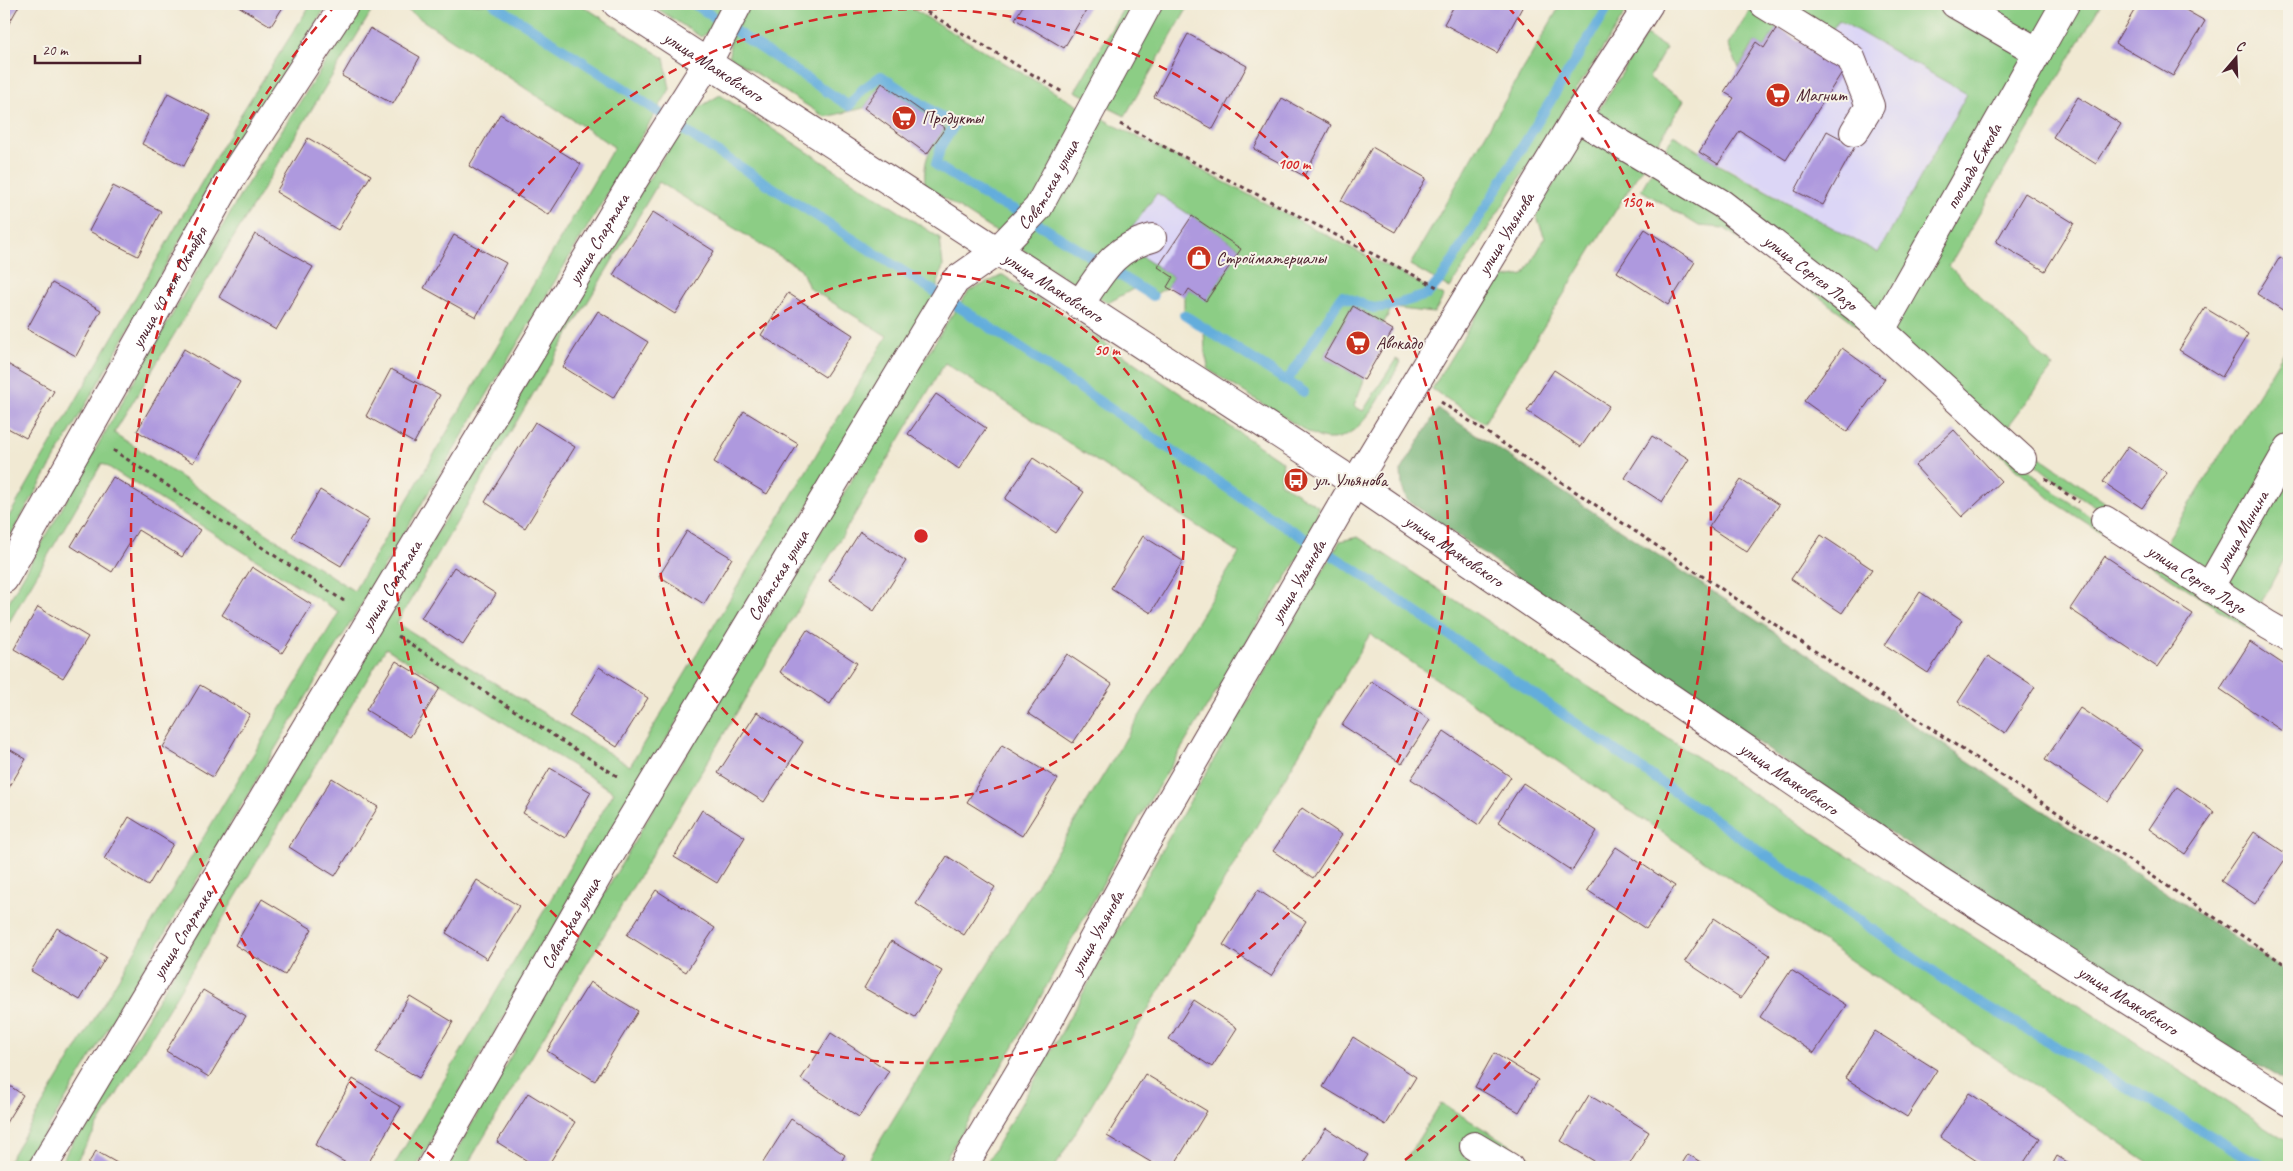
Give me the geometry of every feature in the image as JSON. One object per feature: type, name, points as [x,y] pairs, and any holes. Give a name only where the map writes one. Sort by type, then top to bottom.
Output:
[{"type":"street","name":"улица 40 лет Октября","points":[[4,579],[228,183],[346,4]]},
{"type":"street","name":"улица Маяковского","points":[[617,4],[1354,483],[1938,880],[2289,1102]]},
{"type":"street","name":"улица Спартака","points":[[43,1167],[628,190],[708,62],[738,4]]},
{"type":"street","name":"Советская улица","points":[[430,1167],[605,863],[955,280],[996,252],[1038,208],[1148,4]]},
{"type":"street","name":"улица Ульянова","points":[[963,1167],[1031,1053],[1142,850],[1354,483],[1576,117],[1649,4]]},
{"type":"street","points":[[1764,4],[1851,58],[1870,106],[1854,132]]},
{"type":"street","points":[[1955,4],[2038,52]]},
{"type":"street","name":"площадь Ежкова","points":[[1881,330],[2065,4]]},
{"type":"street","name":"улица Сергея Лазо","points":[[1576,117],[1722,204],[1857,308],[2022,459]]},
{"type":"street","points":[[1079,305],[1113,257],[1133,243],[1152,238]]},
{"type":"street","name":"улица Минина","points":[[2209,588],[2289,448]]},
{"type":"street","name":"улица Сергея Лазо","points":[[2105,520],[2209,588],[2289,636]]},
{"type":"street","points":[[1474,1146],[1509,1167]]},
{"type":"path","points":[[913,4],[1092,109],[1464,301]]},
{"type":"path","points":[[1435,399],[2289,967]]},
{"type":"path","points":[[2022,459],[2053,485],[2105,520]]},
{"type":"shaded area","points":[[1838,20],[1967,94],[1878,253],[1699,152],[1734,98],[1724,92],[1756,42],[1818,53]]},
{"type":"shaded area","name":"Стройматериалы","points":[[1157,193],[1241,249],[1206,301],[1189,289],[1184,297],[1167,287],[1173,277],[1136,253],[1129,232]]},
{"type":"green space","points":[[311,4],[328,4],[216,178],[4,547],[4,525],[241,114]]},
{"type":"green space","points":[[363,4],[376,4],[114,433],[354,591],[614,147],[398,4],[580,4],[664,58],[670,89],[25,1167],[5,1167],[339,612],[102,463],[4,631],[4,610],[242,192]]},
{"type":"green space","points":[[650,4],[729,4],[717,27],[701,37]]},
{"type":"green space","points":[[747,4],[904,4],[1085,110],[1034,204],[998,233],[925,186],[925,168],[928,155],[945,128],[882,83],[864,108],[825,117],[729,56],[731,35]]},
{"type":"green space","points":[[1126,4],[1142,4],[1090,99],[1075,91]]},
{"type":"green space","points":[[1159,4],[1190,4],[1125,116],[1103,105]]},
{"type":"green space","points":[[1561,4],[1631,4],[1450,288],[1410,265]]},
{"type":"green space","points":[[1791,4],[1935,4],[1948,11],[1952,4],[2101,4],[1949,266],[2053,367],[2009,425],[2027,448],[2165,544],[2289,344],[2289,433],[2206,579],[2055,480],[1659,159],[1674,135],[1718,164],[1878,253],[1967,94],[1839,20],[1831,31]]},
{"type":"green space","points":[[1750,10],[1777,27],[1764,48],[1755,42],[1739,68],[1728,45]]},
{"type":"green space","points":[[1646,35],[1666,48],[1649,78],[1684,100],[1652,153],[1595,116]]},
{"type":"green space","points":[[720,95],[940,238],[943,266],[933,301],[645,774],[416,1167],[393,1167],[614,792],[386,648],[73,1167],[58,1167],[640,192],[695,110]],"holes":[[[659,182],[801,269],[809,288],[887,336],[630,766],[397,623]]]},
{"type":"green space","points":[[1097,116],[1444,296],[1434,313],[1392,308],[1383,324],[1352,307],[1324,357],[1364,380],[1354,406],[1363,411],[1396,359],[1401,362],[1372,411],[1352,432],[1340,438],[1320,438],[1209,370],[1205,353],[1204,332],[1184,318],[1184,297],[1189,289],[1206,300],[1241,249],[1157,193],[1129,232],[1079,282],[1072,282],[1020,248]]},
{"type":"green space","points":[[1584,131],[1645,163],[1484,423],[1432,389],[1498,279],[1524,275],[1545,238],[1536,215]]},
{"type":"green space","points":[[1653,169],[1721,210],[1855,311],[2049,488],[2124,540],[2250,622],[2289,643],[2289,649],[2245,627],[2053,501],[1848,318],[1724,228],[1699,226],[1641,190]]},
{"type":"green space","points":[[1136,253],[1173,277],[1167,287],[1150,298],[1135,288],[1108,303],[1099,298],[1099,294]]},
{"type":"green space","points":[[1003,275],[1283,462],[1280,483],[1318,506],[1317,521],[1301,553],[1139,818],[1013,1047],[941,1167],[864,1167],[1239,553],[945,363],[466,1167],[447,1167],[656,804],[949,319],[969,291]]},
{"type":"green space","points":[[1438,409],[2289,974],[2289,1084],[1966,884],[1615,646],[1407,500],[1402,487],[1401,471]]},
{"type":"green space","points":[[2289,459],[2289,550],[2259,607],[2218,583]]},
{"type":"green space","points":[[1358,537],[2289,1142],[2289,1167],[2155,1167],[1370,634],[1055,1167],[984,1167],[1038,1075],[1160,853],[1340,541]]},
{"type":"green space","points":[[1441,1103],[1546,1167],[1401,1167]]},
{"type":"building","points":[[4,4],[20,4],[4,32]]},
{"type":"building","points":[[235,4],[285,4],[271,26]]},
{"type":"building","points":[[1024,4],[1090,4],[1064,48],[1015,19]]},
{"type":"building","points":[[1455,4],[1524,4],[1497,53],[1444,24]]},
{"type":"building","points":[[2138,4],[2175,4],[2205,21],[2173,76],[2115,43]]},
{"type":"building","name":"Магнит","points":[[1777,27],[1844,69],[1786,160],[1740,131],[1718,164],[1699,152],[1734,98],[1724,92],[1756,42],[1764,48]]},
{"type":"building","points":[[370,28],[420,57],[393,104],[342,76]]},
{"type":"building","points":[[1188,34],[1247,66],[1213,129],[1154,97]]},
{"type":"building","name":"Продукты","points":[[882,83],[945,128],[927,154],[864,108]]},
{"type":"building","points":[[168,93],[211,115],[184,166],[142,144]]},
{"type":"building","points":[[2078,97],[2121,124],[2096,164],[2053,137]]},
{"type":"building","points":[[1282,98],[1331,125],[1304,176],[1254,149]]},
{"type":"building","points":[[500,114],[581,164],[549,215],[469,166]]},
{"type":"building","points":[[1827,131],[1855,146],[1823,205],[1795,191]]},
{"type":"building","points":[[308,138],[371,175],[338,230],[276,192]]},
{"type":"building","points":[[1372,147],[1426,178],[1395,232],[1341,201]]},
{"type":"building","points":[[113,186],[161,211],[138,256],[89,231]]},
{"type":"building","points":[[2025,193],[2074,223],[2045,271],[1996,242]]},
{"type":"building","points":[[653,212],[714,251],[675,314],[613,275]]},
{"type":"building","name":"Стройматериалы","points":[[1192,216],[1241,249],[1206,301],[1189,289],[1184,297],[1167,287],[1173,277],[1158,267]]},
{"type":"building","points":[[1645,229],[1695,262],[1668,305],[1617,272]]},
{"type":"building","points":[[255,234],[313,267],[276,330],[219,297]]},
{"type":"building","points":[[454,235],[506,263],[476,317],[424,288]]},
{"type":"building","points":[[2280,257],[2289,263],[2289,314],[2257,294]]},
{"type":"building","points":[[52,283],[101,310],[76,356],[27,329]]},
{"type":"building","points":[[788,293],[853,335],[825,377],[761,335]]},
{"type":"building","name":"Авокадо","points":[[1353,306],[1393,330],[1364,380],[1324,357]]},
{"type":"building","points":[[2205,308],[2248,334],[2222,377],[2179,350]]},
{"type":"building","points":[[598,311],[648,342],[613,398],[563,367]]},
{"type":"building","points":[[1842,348],[1885,379],[1847,432],[1804,401]]},
{"type":"building","points":[[184,349],[240,382],[193,463],[137,431]]},
{"type":"building","points":[[4,362],[54,391],[26,438],[4,426]]},
{"type":"building","points":[[391,369],[440,395],[414,443],[366,416]]},
{"type":"building","points":[[1554,370],[1609,406],[1581,447],[1527,411]]},
{"type":"building","points":[[936,394],[986,428],[959,469],[908,434]]},
{"type":"building","points":[[744,411],[798,444],[767,494],[714,462]]},
{"type":"building","points":[[535,422],[575,447],[525,528],[485,502]]},
{"type":"building","points":[[1954,430],[2001,481],[1962,517],[1915,466]]},
{"type":"building","points":[[1652,436],[1689,459],[1662,502],[1625,478]]},
{"type":"building","points":[[2128,446],[2167,473],[2142,508],[2103,482]]},
{"type":"building","points":[[1033,458],[1084,492],[1056,533],[1005,499]]},
{"type":"building","points":[[113,477],[200,530],[182,557],[138,530],[112,572],[71,546]]},
{"type":"building","points":[[1741,480],[1779,505],[1747,552],[1709,527]]},
{"type":"building","points":[[320,490],[369,520],[341,566],[292,537]]},
{"type":"building","points":[[687,531],[732,558],[704,604],[659,576]]},
{"type":"building","points":[[860,532],[906,561],[874,611],[829,581]]},
{"type":"building","points":[[1821,535],[1872,569],[1842,613],[1791,579]]},
{"type":"building","points":[[1143,536],[1183,561],[1151,613],[1111,588]]},
{"type":"building","points":[[2105,556],[2193,614],[2157,667],[2070,609]]},
{"type":"building","points":[[252,567],[312,605],[282,653],[222,615]]},
{"type":"building","points":[[454,567],[496,594],[463,645],[421,618]]},
{"type":"building","points":[[1920,592],[1962,620],[1928,673],[1885,645]]},
{"type":"building","points":[[38,607],[88,637],[63,678],[14,649]]},
{"type":"building","points":[[807,630],[857,663],[830,704],[780,672]]},
{"type":"building","points":[[2250,642],[2289,668],[2289,720],[2282,731],[2220,689]]},
{"type":"building","points":[[1067,654],[1112,684],[1073,743],[1028,713]]},
{"type":"building","points":[[1988,656],[2035,687],[2005,733],[1958,702]]},
{"type":"building","points":[[396,661],[440,688],[410,737],[366,710]]},
{"type":"building","points":[[599,667],[648,698],[617,747],[569,716]]},
{"type":"building","points":[[1371,681],[1430,720],[1402,764],[1342,725]]},
{"type":"building","points":[[200,685],[250,714],[213,777],[163,747]]},
{"type":"building","points":[[2080,708],[2143,750],[2108,802],[2045,760]]},
{"type":"building","points":[[757,712],[803,742],[764,802],[718,773]]},
{"type":"building","points":[[1444,731],[1511,777],[1479,825],[1411,779]]},
{"type":"building","points":[[1002,745],[1058,779],[1022,836],[967,802]]},
{"type":"building","points":[[4,746],[26,759],[4,796]]},
{"type":"building","points":[[550,768],[591,792],[565,838],[523,813]]},
{"type":"building","points":[[332,778],[378,807],[335,876],[289,847]]},
{"type":"building","points":[[1523,783],[1597,831],[1572,871],[1498,822]]},
{"type":"building","points":[[2177,787],[2214,812],[2185,854],[2149,829]]},
{"type":"building","points":[[1302,808],[1342,835],[1313,878],[1273,851]]},
{"type":"building","points":[[702,810],[745,837],[717,883],[674,857]]},
{"type":"building","points":[[129,817],[173,844],[148,886],[104,859]]},
{"type":"building","points":[[2254,832],[2288,855],[2255,904],[2221,881]]},
{"type":"building","points":[[1616,847],[1675,886],[1646,929],[1587,890]]},
{"type":"building","points":[[947,856],[995,887],[964,935],[916,904]]},
{"type":"building","points":[[477,880],[519,906],[487,959],[446,933]]},
{"type":"building","points":[[656,890],[715,928],[686,972],[627,935]]},
{"type":"building","points":[[1258,890],[1306,921],[1271,976],[1223,945]]},
{"type":"building","points":[[262,899],[312,929],[285,975],[235,945]]},
{"type":"building","points":[[1714,918],[1770,955],[1741,998],[1685,961]]},
{"type":"building","points":[[57,928],[106,957],[80,1000],[31,971]]},
{"type":"building","points":[[891,941],[942,971],[915,1017],[864,988]]},
{"type":"building","points":[[1791,970],[1846,1005],[1814,1053],[1760,1017]]},
{"type":"building","points":[[590,982],[638,1011],[595,1081],[547,1051]]},
{"type":"building","points":[[203,990],[246,1016],[209,1077],[166,1051]]},
{"type":"building","points":[[410,996],[453,1022],[419,1078],[376,1052]]},
{"type":"building","points":[[1194,1000],[1237,1028],[1212,1067],[1169,1039]]},
{"type":"building","points":[[1875,1031],[1937,1070],[1907,1117],[1845,1078]]},
{"type":"building","points":[[831,1033],[889,1071],[859,1117],[801,1079]]},
{"type":"building","points":[[1353,1037],[1416,1077],[1386,1125],[1323,1087]]},
{"type":"building","points":[[1494,1053],[1538,1080],[1519,1112],[1475,1087]]},
{"type":"building","points":[[1145,1074],[1207,1111],[1173,1167],[1159,1167],[1107,1136]]},
{"type":"building","points":[[353,1079],[401,1107],[366,1167],[353,1167],[315,1145]]},
{"type":"building","points":[[4,1082],[23,1095],[4,1126]]},
{"type":"building","points":[[528,1093],[575,1122],[547,1167],[537,1167],[497,1142]]},
{"type":"building","points":[[1969,1093],[2040,1138],[2021,1167],[1986,1167],[1940,1137]]},
{"type":"building","points":[[1589,1095],[1649,1132],[1628,1167],[1604,1167],[1561,1141]]},
{"type":"building","points":[[791,1119],[845,1155],[838,1167],[768,1167],[762,1164]]},
{"type":"building","points":[[1326,1128],[1368,1155],[1360,1167],[1301,1167]]},
{"type":"building","points":[[96,1151],[124,1167],[86,1167]]},
{"type":"building","points":[[1688,1154],[1708,1167],[1680,1167]]},
{"type":"building","points":[[2057,1156],[2076,1167],[2051,1167]]},
{"type":"waterway","points":[[494,4],[625,89],[700,141],[979,320],[1269,516],[1357,571],[1964,993],[2264,1167]]},
{"type":"waterway","points":[[694,4],[849,106],[863,89],[881,76],[954,126],[940,148],[936,165],[993,201],[1016,210],[1099,262]]},
{"type":"waterway","points":[[1287,381],[1342,296],[1373,308],[1390,306],[1427,295],[1444,275],[1605,12]]},
{"type":"waterway","points":[[1113,271],[1153,296]]},
{"type":"waterway","points":[[1184,315],[1304,392]]},
{"type":"place","name":"Магнит","points":[[1778,95]]},
{"type":"place","name":"Продукты","points":[[904,118]]},
{"type":"place","name":"Стройматериалы","points":[[1199,258]]},
{"type":"place","name":"Авокадо","points":[[1358,343]]},
{"type":"place","name":"ул. Ульянова","points":[[1296,480]]}]
